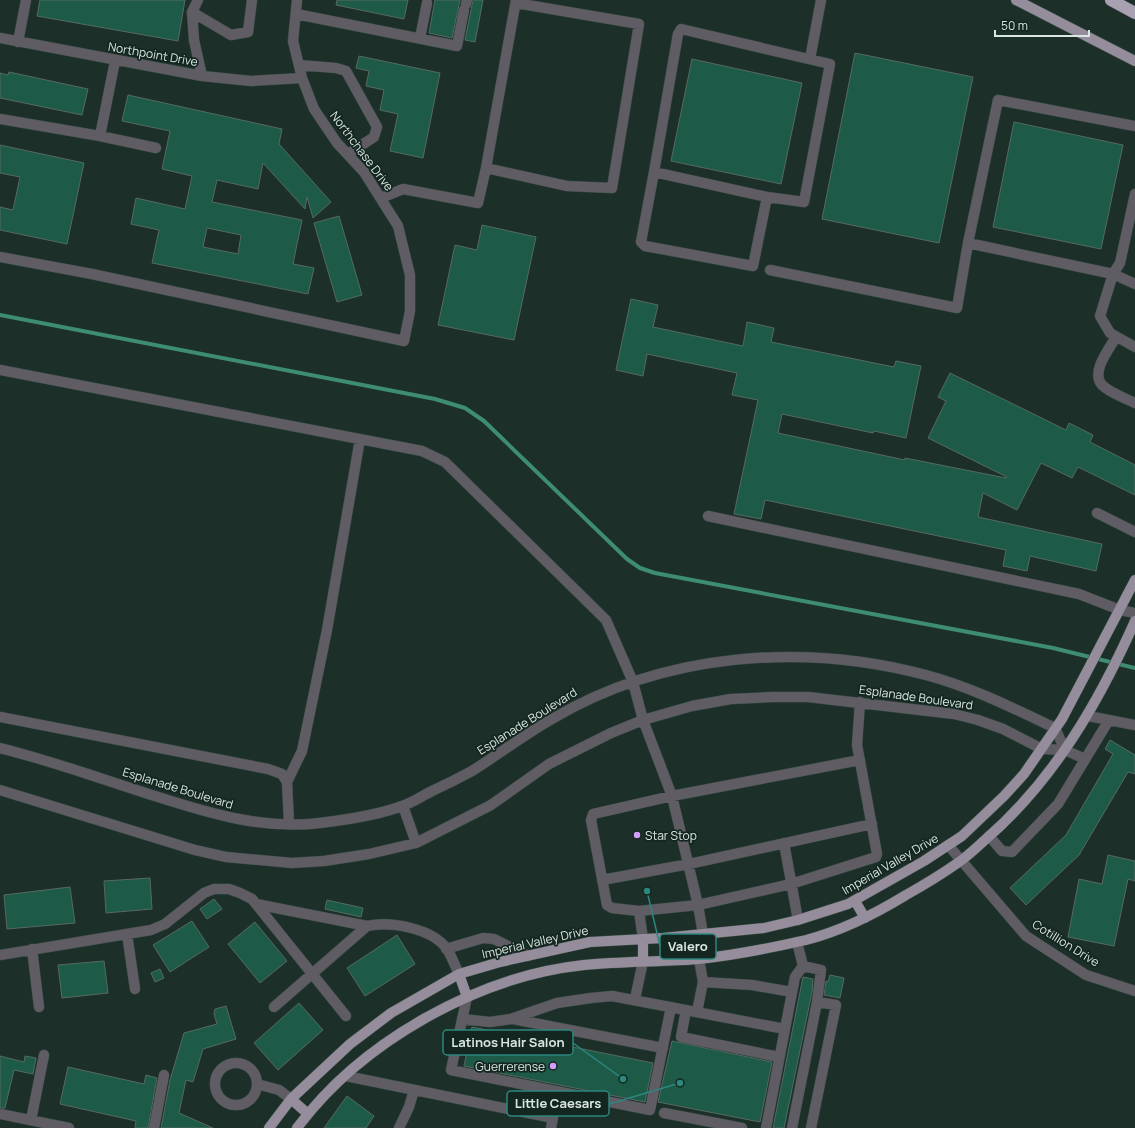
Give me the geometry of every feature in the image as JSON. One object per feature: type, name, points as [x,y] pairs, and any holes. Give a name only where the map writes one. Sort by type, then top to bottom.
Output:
[{"type":"highway","points":[[1102,0],[1131,11]]},
{"type":"highway","points":[[1111,0],[1131,11]]},
{"type":"main road","points":[[1016,0],[1135,62]]},
{"type":"main road","name":"Imperial Valley Drive","points":[[269,1128],[291,1098],[329,1062],[391,1013],[459,974],[590,942],[643,939],[764,928],[798,920],[855,900],[948,846],[962,836],[1004,796],[1024,774],[1042,749],[1083,682],[1135,580]]},
{"type":"main road","points":[[298,1128],[308,1114],[367,1057],[425,1019],[467,997],[533,973],[584,965],[699,959],[759,950],[797,942],[864,918],[923,885],[961,861],[1007,820],[1030,796],[1065,750],[1088,716],[1135,621]]},
{"type":"main road","points":[[855,900],[864,918]]},
{"type":"main road","points":[[643,939],[643,961]]},
{"type":"main road","points":[[459,974],[467,997]]},
{"type":"main road","points":[[291,1098],[308,1114]]},
{"type":"street","points":[[18,42],[26,0]]},
{"type":"street","points":[[198,0],[192,12],[194,40],[202,76]]},
{"type":"street","points":[[192,12],[231,35],[248,32],[252,0]]},
{"type":"street","name":"Northchase Drive","points":[[0,257],[92,274],[404,341],[410,311],[410,276],[398,226],[364,172],[337,143],[314,109],[302,78],[293,41],[297,0]]},
{"type":"street","points":[[810,59],[821,0]]},
{"type":"street","points":[[381,198],[403,189],[478,203],[486,168],[516,2],[639,24],[612,188],[567,186],[486,168]]},
{"type":"street","points":[[420,38],[427,3]]},
{"type":"street","points":[[296,14],[457,46],[466,5]]},
{"type":"street","points":[[654,172],[767,197],[804,202],[830,64],[681,29],[678,34],[641,242],[645,246],[753,266],[767,197]]},
{"type":"street","name":"Northpoint Drive","points":[[0,38],[115,61],[202,76],[251,81],[302,78]]},
{"type":"street","points":[[100,136],[115,61]]},
{"type":"street","points":[[299,65],[336,68],[346,71],[377,127],[374,137],[348,154]]},
{"type":"street","points":[[770,270],[956,308],[998,100],[1135,126]]},
{"type":"street","points":[[0,119],[100,136],[156,148]]},
{"type":"street","points":[[1135,194],[1120,263],[1113,274],[1100,316],[1110,333],[1135,347]]},
{"type":"street","points":[[1126,238],[1135,243]]},
{"type":"street","points":[[968,243],[1113,274],[1135,284]]},
{"type":"street","points":[[1116,337],[1099,369],[1098,377],[1102,385],[1135,403]]},
{"type":"street","points":[[0,370],[422,451],[444,462],[606,620],[633,682],[643,720],[672,796],[689,864],[703,934]]},
{"type":"street","points":[[289,824],[287,782],[302,751],[327,630],[360,439]]},
{"type":"street","points":[[1097,513],[1135,532]]},
{"type":"street","points":[[708,516],[1079,594],[1120,610],[1135,614]]},
{"type":"street","name":"Esplanade Boulevard","points":[[0,748],[215,815],[272,824],[317,824],[403,806],[470,772],[544,724],[587,699],[633,682],[675,670],[720,662],[766,657],[800,656],[840,659],[886,666],[927,676],[994,699],[1055,728]]},
{"type":"street","name":"Esplanade Boulevard","points":[[0,790],[195,850],[226,857],[260,861],[324,861],[369,854],[416,843],[491,805],[549,764],[606,735],[643,720],[692,706],[731,699],[772,696],[808,697],[954,714],[978,720],[1003,729],[1042,749],[1065,750]]},
{"type":"street","points":[[860,702],[857,745],[860,760],[872,824],[877,854],[876,857],[791,884],[698,905],[639,911],[609,908],[602,880],[591,820],[593,814],[672,796],[860,760]]},
{"type":"street","points":[[1088,716],[1135,725]]},
{"type":"street","points":[[0,717],[268,769],[282,774],[287,782]]},
{"type":"street","points":[[989,836],[1002,851],[1012,852],[1058,804],[1109,720]]},
{"type":"street","points":[[1055,728],[1065,750],[1085,760]]},
{"type":"street","points":[[403,806],[416,843]]},
{"type":"street","points":[[602,880],[689,864],[872,824]]},
{"type":"street","points":[[784,843],[798,920]]},
{"type":"street","name":"Cotillion Drive","points":[[948,846],[1026,936],[1086,974],[1135,991]]},
{"type":"street","points":[[0,955],[150,930],[165,924],[204,893],[214,889],[230,889],[252,899],[346,1016]]},
{"type":"street","points":[[256,904],[367,926],[382,923],[421,931],[437,939],[446,949],[459,974]]},
{"type":"street","points":[[639,911],[643,939]]},
{"type":"street","points":[[274,1007],[367,926]]},
{"type":"street","points":[[127,934],[135,989]]},
{"type":"street","points":[[446,949],[483,938],[494,940],[528,956]]},
{"type":"street","points":[[797,942],[803,966]]},
{"type":"street","points":[[32,949],[39,1007]]},
{"type":"street","points":[[697,1012],[703,982],[699,959]]},
{"type":"street","points":[[635,999],[643,961]]},
{"type":"street","points":[[766,1128],[795,977],[803,966]]},
{"type":"street","points":[[792,1128],[817,1002],[821,970],[803,966]]},
{"type":"street","points":[[703,982],[752,985],[792,992]]},
{"type":"street","points":[[462,1019],[490,1022],[511,1019],[557,1003],[612,996],[635,999],[784,1029]]},
{"type":"street","points":[[467,997],[451,1070],[650,1110],[671,1007]]},
{"type":"street","points":[[812,1128],[836,1006],[817,1002]]},
{"type":"street","points":[[686,1010],[681,1037],[779,1057]]},
{"type":"street","points":[[511,1019],[663,1048]]},
{"type":"street","points":[[31,1120],[44,1055]]},
{"type":"street","points":[[240,1064],[252,1071],[257,1084],[253,1097],[248,1101],[235,1105],[222,1100],[218,1094],[215,1081],[221,1069],[227,1065],[240,1064]]},
{"type":"street","points":[[154,1128],[164,1075]]},
{"type":"street","points":[[346,1076],[553,1118],[551,1128]]},
{"type":"street","points":[[257,1084],[279,1090],[291,1098]]},
{"type":"street","points":[[399,1128],[409,1107],[414,1090]]},
{"type":"street","points":[[664,1113],[742,1128]]},
{"type":"street","points":[[0,1114],[69,1128]]},
{"type":"building","points":[[40,0],[185,0],[178,41],[37,16]]},
{"type":"building","points":[[337,0],[408,0],[404,19],[336,5]]},
{"type":"building","points":[[435,0],[460,0],[452,38],[429,33]]},
{"type":"building","points":[[473,0],[483,0],[475,42],[465,40]]},
{"type":"building","points":[[855,53],[973,77],[939,243],[822,219]]},
{"type":"building","points":[[359,56],[440,73],[423,158],[390,151],[398,114],[380,110],[384,90],[366,86],[369,71],[356,68]]},
{"type":"building","points":[[692,59],[802,83],[781,184],[671,161]]},
{"type":"building","points":[[9,72],[88,89],[82,115],[0,98],[0,73],[8,75]]},
{"type":"building","points":[[128,95],[282,129],[279,144],[331,202],[313,218],[307,197],[305,209],[263,163],[258,189],[217,180],[212,202],[302,220],[293,264],[314,268],[308,294],[152,263],[159,230],[131,224],[136,198],[185,209],[192,176],[162,169],[170,131],[122,121]],"holes":[[[207,228],[241,235],[238,254],[203,247]]]},
{"type":"building","points":[[1014,122],[1123,145],[1101,249],[993,227]]},
{"type":"building","points":[[0,145],[84,163],[67,244],[0,230],[0,207],[13,210],[20,177],[0,173]]},
{"type":"building","points":[[339,216],[362,295],[337,302],[314,223]]},
{"type":"building","points":[[482,225],[536,237],[514,340],[438,325],[455,245],[477,250]]},
{"type":"building","points":[[631,299],[658,305],[653,327],[743,346],[747,322],[774,328],[771,342],[894,367],[896,361],[921,366],[906,438],[874,431],[873,433],[782,414],[778,433],[905,460],[905,458],[1006,478],[1007,477],[928,438],[946,401],[938,397],[950,373],[1066,430],[1069,423],[1093,435],[1090,442],[1135,465],[1135,495],[1078,467],[1072,478],[1041,463],[1017,510],[983,493],[978,517],[1102,544],[1096,571],[1030,556],[1027,571],[1003,566],[1006,550],[765,500],[761,519],[734,514],[758,400],[732,395],[737,373],[647,354],[643,376],[616,370]]},
{"type":"building","points":[[1110,740],[1135,755],[1135,774],[1128,772],[1079,855],[1026,905],[1010,888],[1066,835],[1113,754],[1105,749]]},
{"type":"building","points":[[1108,855],[1135,861],[1135,881],[1128,879],[1114,946],[1068,937],[1079,879],[1102,884]]},
{"type":"building","points":[[150,878],[152,909],[106,913],[104,881]]},
{"type":"building","points":[[70,887],[75,923],[7,929],[4,895]]},
{"type":"building","points":[[214,899],[222,909],[207,919],[200,909]]},
{"type":"building","points":[[327,900],[363,908],[361,917],[325,909]]},
{"type":"building","points":[[192,921],[209,947],[170,972],[153,945]]},
{"type":"building","points":[[255,922],[287,961],[260,983],[228,944]]},
{"type":"building","points":[[397,935],[415,964],[365,996],[347,968]]},
{"type":"building","points":[[104,961],[108,993],[62,998],[58,965]]},
{"type":"building","points":[[160,969],[164,978],[155,982],[151,973]]},
{"type":"building","points":[[830,975],[844,978],[840,998],[824,995],[826,981],[828,982]]},
{"type":"building","points":[[803,977],[813,979],[812,992],[784,1128],[773,1128]]},
{"type":"building","points":[[299,1003],[323,1030],[278,1070],[254,1043]]},
{"type":"building","points":[[226,1006],[236,1039],[203,1049],[193,1082],[186,1080],[179,1113],[213,1128],[161,1128],[170,1080],[184,1033],[217,1024],[214,1014],[215,1009]]},
{"type":"building","points":[[472,1027],[653,1063],[645,1102],[464,1066]]},
{"type":"building","points":[[672,1041],[772,1062],[760,1122],[658,1102]]},
{"type":"building","points":[[0,1056],[24,1062],[25,1056],[36,1058],[33,1074],[14,1070],[5,1108],[0,1108]]},
{"type":"building","points":[[68,1067],[144,1084],[146,1075],[157,1078],[148,1128],[135,1128],[136,1121],[60,1104]]},
{"type":"building","points":[[347,1096],[374,1116],[366,1128],[324,1128]]},
{"type":"waterway","points":[[0,315],[435,399],[465,408],[484,421],[627,559],[640,568],[655,573],[1053,648],[1135,668]]},
{"type":"place","name":"Star Stop","points":[[637,835]]},
{"type":"place","name":"Valero","points":[[647,891]]},
{"type":"place","name":"Guerrerense","points":[[553,1066]]},
{"type":"place","name":"Latinos Hair Salon","points":[[623,1079]]},
{"type":"place","name":"Little Caesars","points":[[680,1083]]}]
